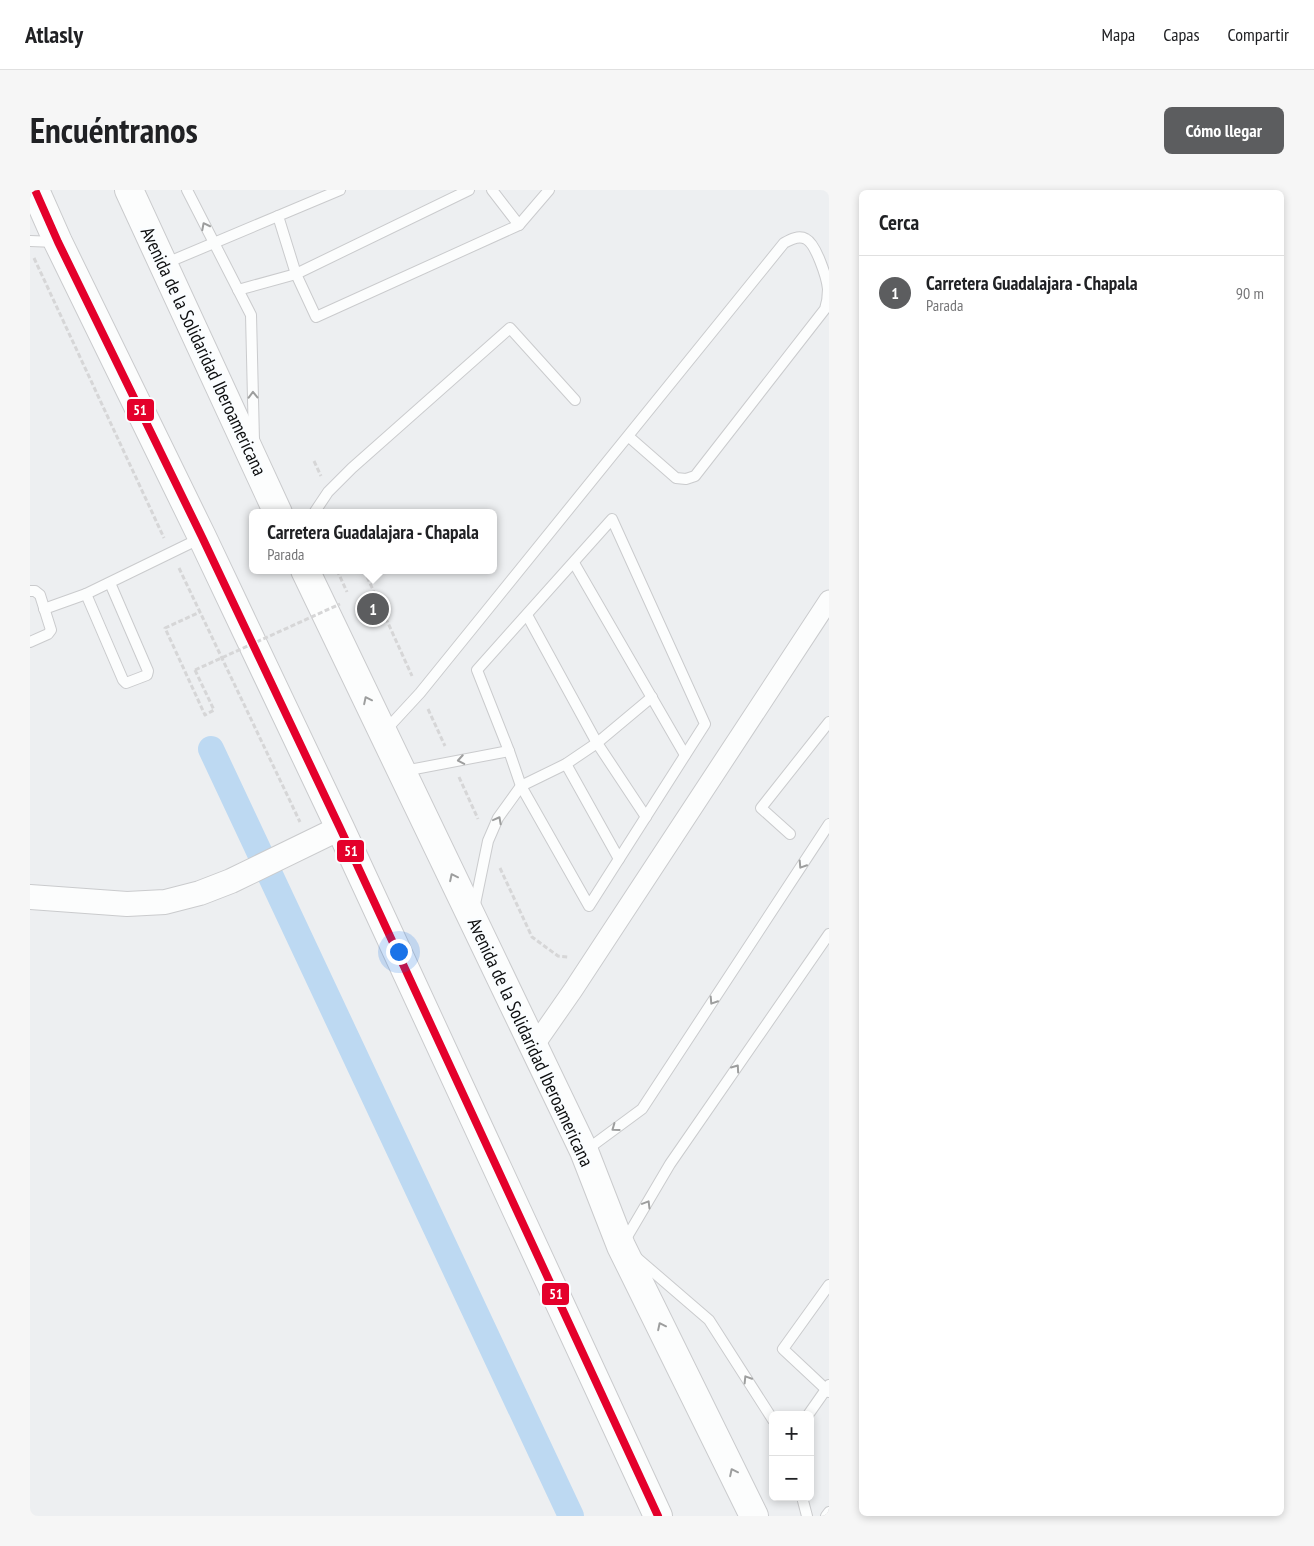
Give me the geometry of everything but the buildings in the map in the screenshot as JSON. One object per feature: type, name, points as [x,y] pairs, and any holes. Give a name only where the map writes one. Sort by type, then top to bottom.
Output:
[{"type":"highway","points":[[35,190],[58,242],[202,537],[340,828],[658,1516]]},
{"type":"highway","name":"Avenida de la Solidaridad Iberoamericana","points":[[133,192],[163,264],[276,509]]},
{"type":"highway","name":"Avenida de la Solidaridad Iberoamericana","points":[[307,574],[584,1151],[622,1246],[754,1516]]},
{"type":"street","points":[[534,1046],[829,600]]},
{"type":"street","points":[[30,897],[127,904],[165,902],[200,893],[231,881],[340,828]]},
{"type":"lane","points":[[186,190],[251,315],[254,462]]},
{"type":"lane","points":[[163,264],[340,190]]},
{"type":"lane","points":[[238,290],[296,274],[469,190]]},
{"type":"lane","points":[[492,190],[519,225]]},
{"type":"lane","points":[[278,216],[296,274],[316,317],[519,225],[549,190]]},
{"type":"lane","points":[[383,733],[420,693],[784,243],[794,238],[806,238],[814,245],[828,289],[825,309],[695,476],[686,479],[676,478],[628,436]]},
{"type":"lane","points":[[30,241],[58,242]]},
{"type":"lane","points":[[317,509],[328,492],[352,468],[510,328],[576,400]]},
{"type":"lane","points":[[612,519],[705,724],[589,906],[521,786],[477,670],[527,615],[612,519]]},
{"type":"lane","points":[[44,609],[110,584],[202,537]]},
{"type":"lane","points":[[574,563],[685,755]]},
{"type":"lane","points":[[86,594],[124,681],[128,682],[146,675],[148,671],[110,584]]},
{"type":"lane","points":[[30,592],[34,591],[40,595],[50,627],[48,634],[30,642]]},
{"type":"lane","points":[[527,615],[597,743],[646,817]]},
{"type":"lane","points":[[472,918],[488,841],[498,818],[521,786],[566,764],[597,743],[652,697]]},
{"type":"lane","points":[[790,834],[761,808],[829,722]]},
{"type":"lane","points":[[402,771],[509,751]]},
{"type":"lane","points":[[566,764],[619,859]]},
{"type":"lane","points":[[584,1151],[642,1109],[829,824]]},
{"type":"lane","points":[[769,1414],[709,1320],[622,1246],[670,1164],[829,934]]},
{"type":"lane","points":[[811,1411],[828,1389],[783,1349],[829,1285]]},
{"type":"lane","points":[[803,1501],[807,1516]]},
{"type":"lane","points":[[826,1516],[829,1512]]},
{"type":"path","points":[[366,574],[532,937],[558,956],[594,958]]},
{"type":"path","points":[[200,612],[165,628],[205,715],[214,710],[195,670],[340,604]]},
{"type":"waterway","points":[[211,749],[571,1516]]},
{"type":"transit line","name":"51","points":[[35,190],[58,242],[202,537],[340,828],[658,1516]]},
{"type":"place","name":"Carretera Guadalajara - Chapala","points":[[373,609]]}]
